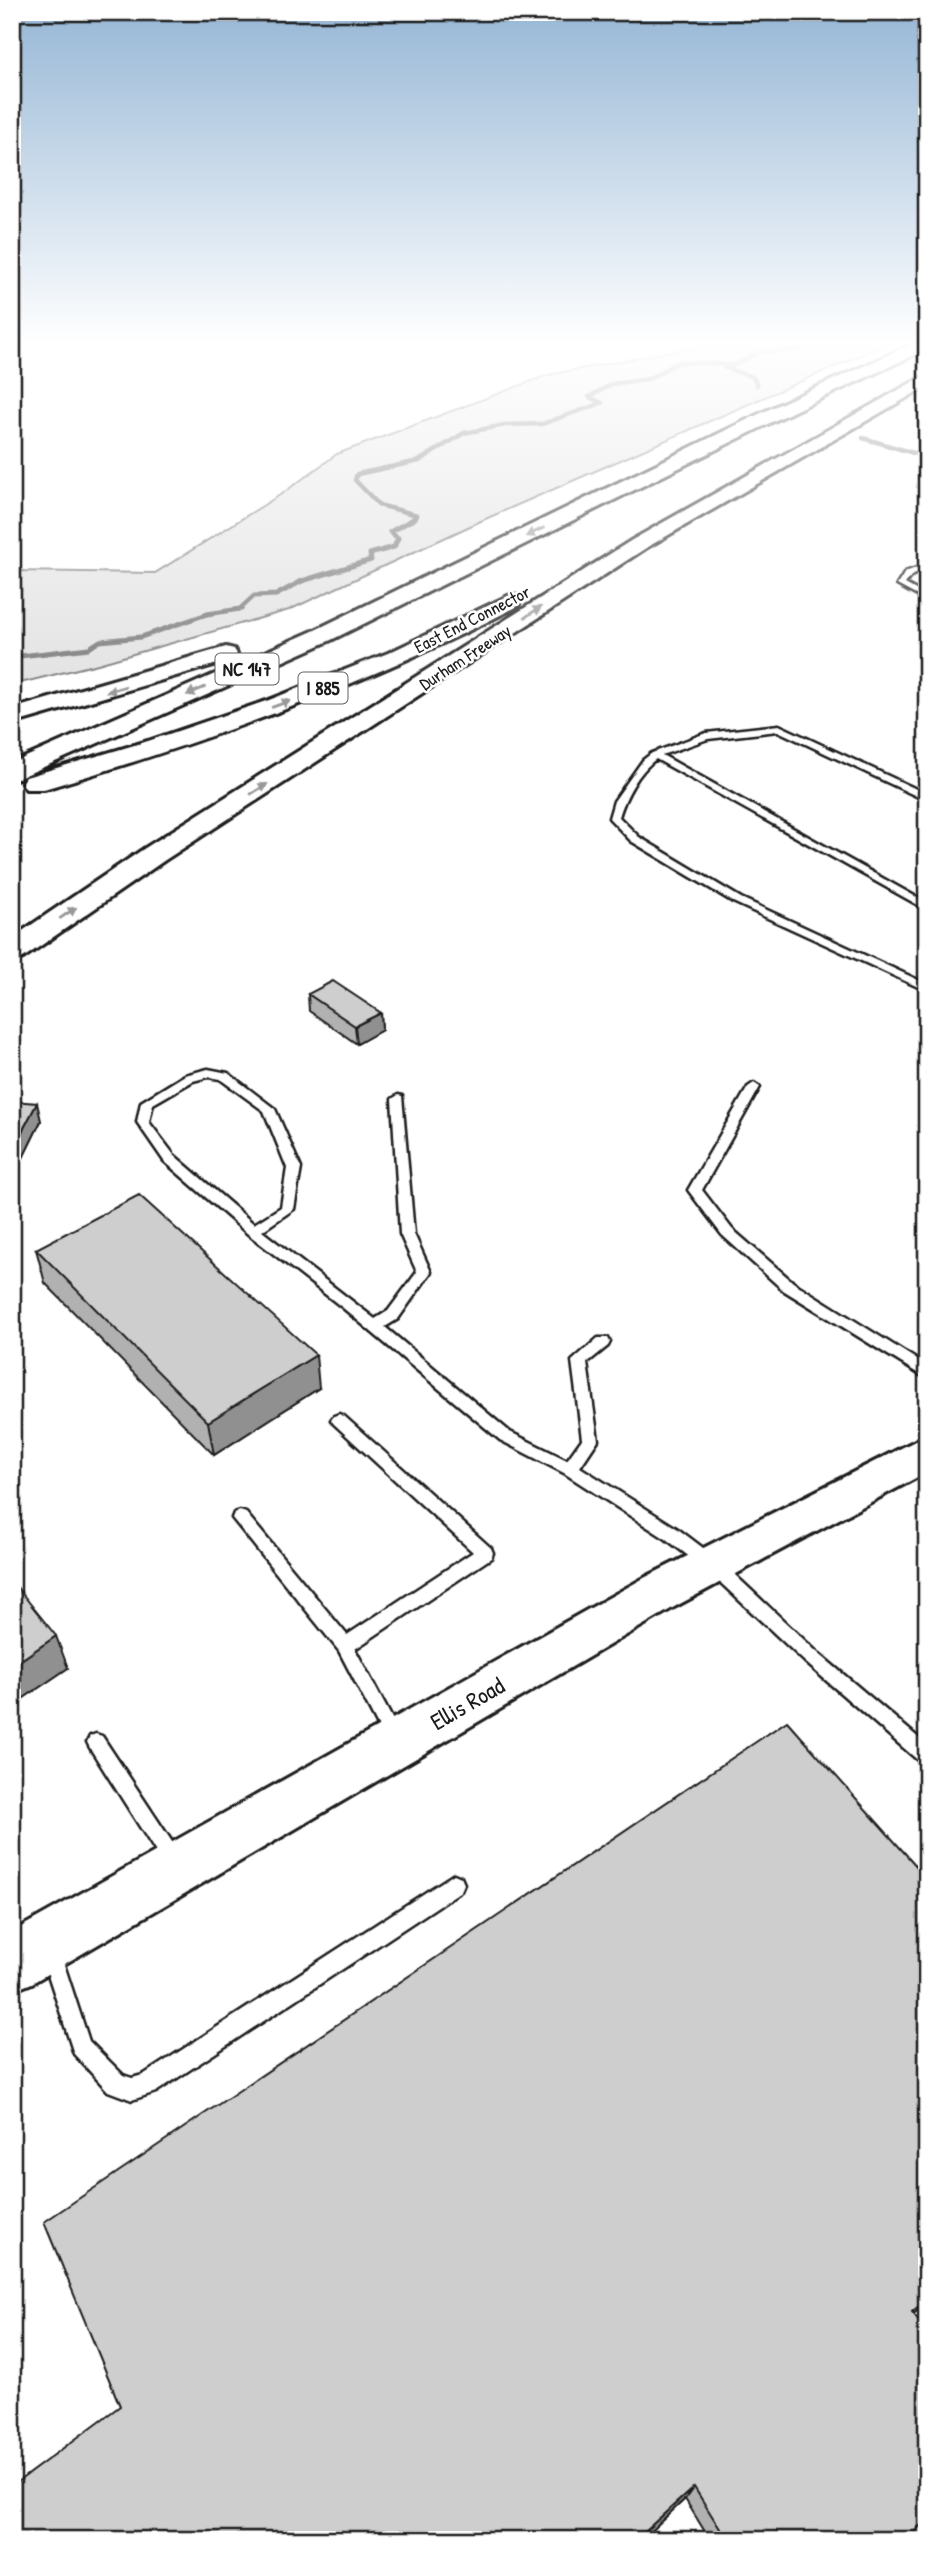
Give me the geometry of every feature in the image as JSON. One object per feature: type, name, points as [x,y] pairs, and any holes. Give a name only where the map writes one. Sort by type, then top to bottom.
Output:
[{"type":"main road","points":[[12,717],[208,660],[480,559],[679,461]]},
{"type":"main road","name":"East End Connector","points":[[12,789],[194,735],[347,679],[450,633],[530,590],[693,495],[761,461]]},
{"type":"main road","name":"Durham Freeway","points":[[12,952],[155,854],[639,544],[783,461]]},
{"type":"main road","name":"NC 147","points":[[12,773],[321,636],[480,559]]},
{"type":"main road","name":"Ellis Road","points":[[30,1952],[713,1565],[927,1452]]},
{"type":"lane","points":[[927,566],[908,574],[901,585],[912,594],[927,599]]},
{"type":"lane","points":[[927,799],[779,728],[706,736],[655,755],[646,762],[619,801],[614,818],[635,839],[737,900],[927,988]]},
{"type":"lane","points":[[655,755],[927,907]]},
{"type":"lane","points":[[253,1231],[288,1209],[294,1168],[269,1109],[224,1076],[208,1073],[189,1078],[147,1102],[143,1122],[169,1158],[253,1231],[375,1326],[505,1436],[570,1469],[672,1534],[713,1565],[811,1657],[927,1757]]},
{"type":"lane","points":[[754,1087],[695,1190],[727,1232],[788,1286],[927,1373]]},
{"type":"lane","points":[[375,1326],[393,1315],[424,1272],[407,1234],[398,1099]]},
{"type":"lane","points":[[570,1469],[590,1440],[579,1361],[603,1342]]},
{"type":"lane","points":[[339,1420],[485,1553],[345,1646]]},
{"type":"lane","points":[[240,1518],[345,1646],[396,1743]]},
{"type":"lane","points":[[96,1742],[177,1868]]},
{"type":"lane","points":[[30,1952],[81,2046],[116,2083],[132,2089],[148,2084],[454,1884]]},
{"type":"shaded area","points":[[327,461],[618,461],[289,610],[98,664],[12,685],[12,571],[155,573],[283,493]]},
{"type":"building","points":[[333,981],[381,1013],[355,1026],[308,994]]},
{"type":"building","points":[[12,1101],[37,1103],[15,1145],[12,1145]]},
{"type":"building","points":[[139,1195],[316,1355],[208,1422],[36,1249]]},
{"type":"building","points":[[12,1581],[56,1636],[12,1666]]},
{"type":"building","points":[[787,1721],[927,1878],[927,2299],[912,2312],[927,2331],[927,2519],[906,2540],[727,2540],[694,2487],[635,2540],[12,2540],[12,2486],[120,2406],[44,2222]]},
{"type":"waterway","points":[[414,518],[417,515],[379,505],[355,480],[357,474],[419,461]]},
{"type":"waterway","points":[[12,657],[89,648],[100,641],[141,637],[207,614],[240,609],[254,596],[276,595],[302,581],[371,560],[370,554],[394,547],[398,538],[390,532],[414,518]]}]
